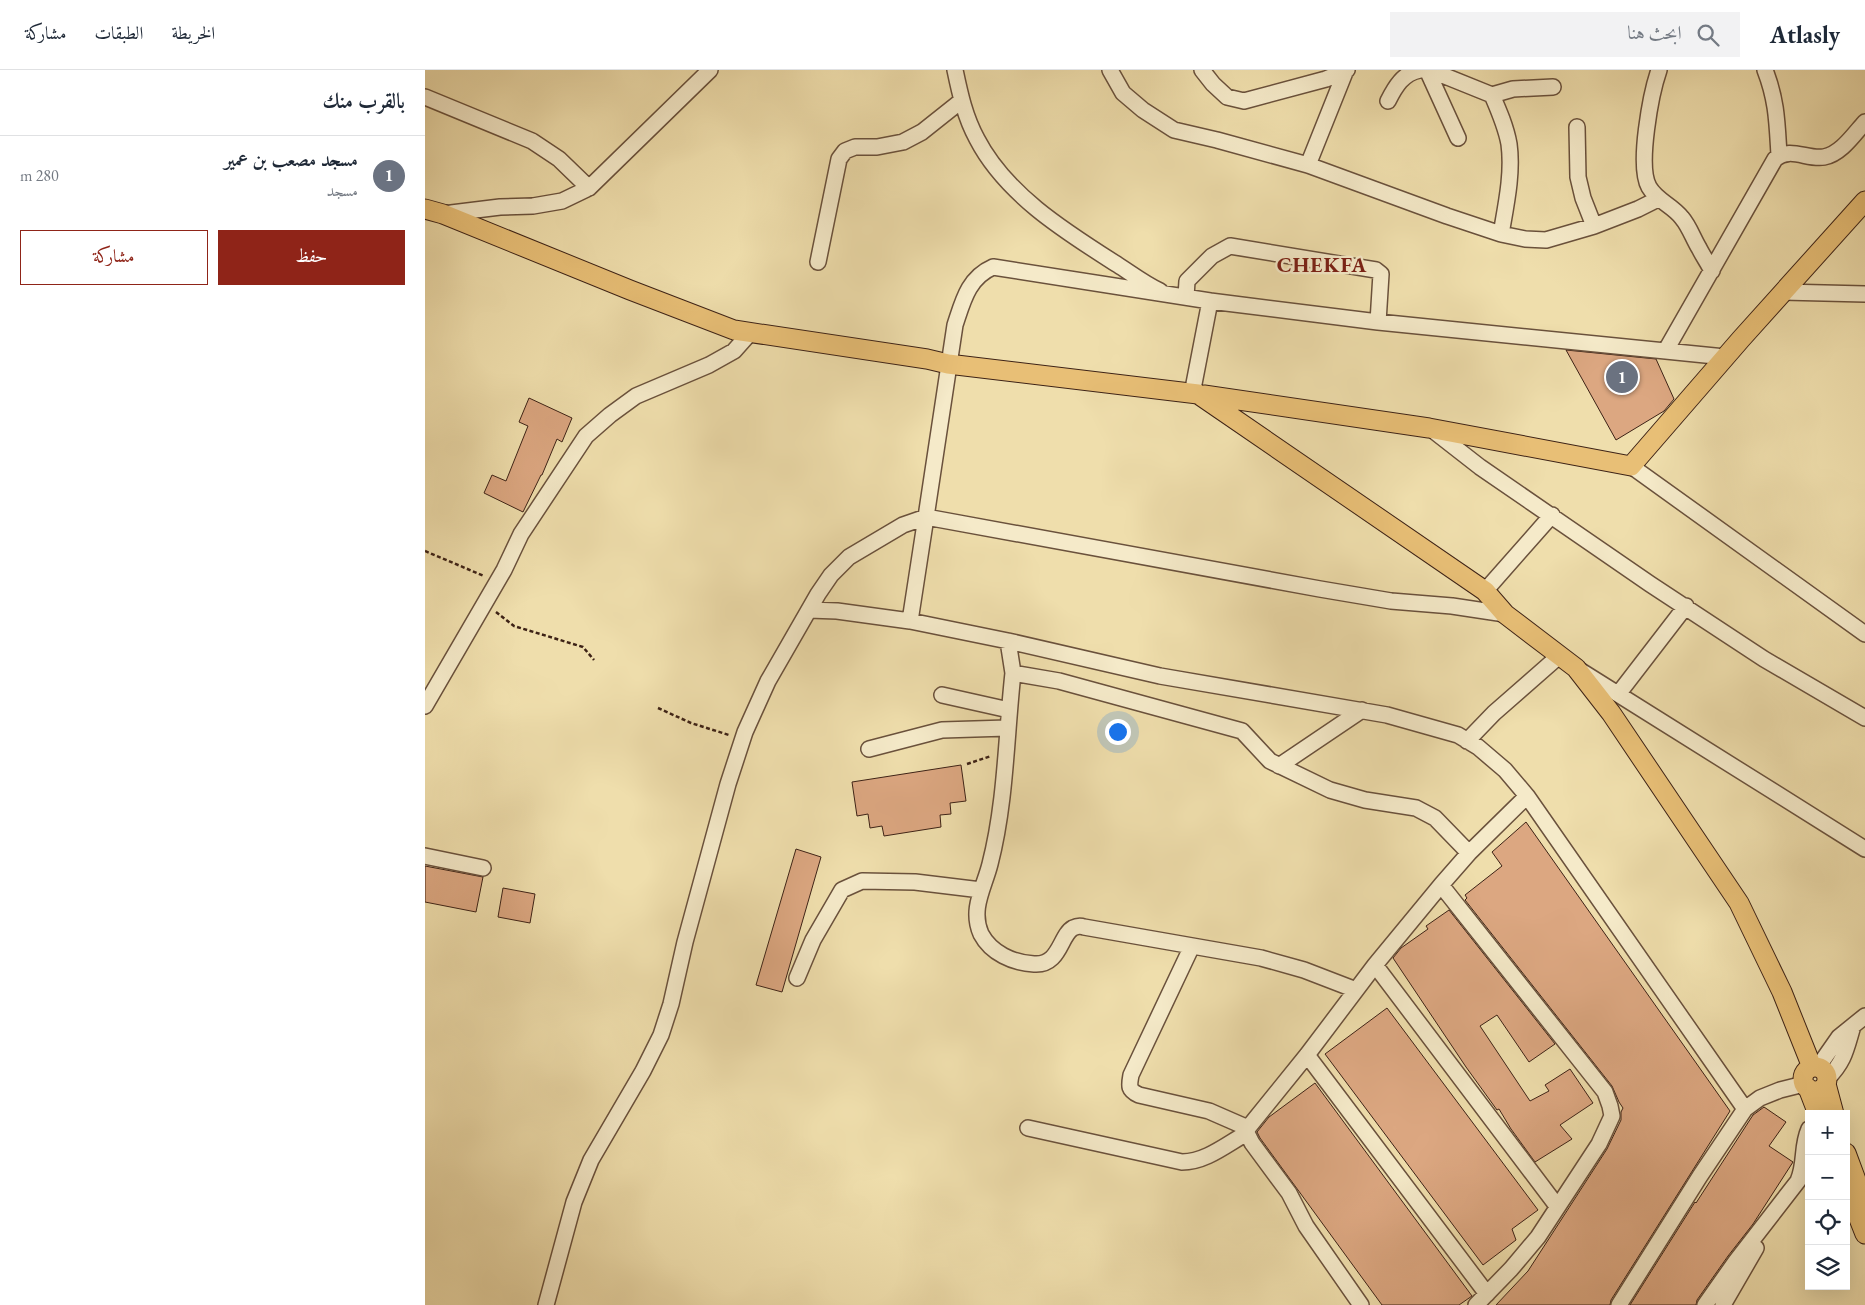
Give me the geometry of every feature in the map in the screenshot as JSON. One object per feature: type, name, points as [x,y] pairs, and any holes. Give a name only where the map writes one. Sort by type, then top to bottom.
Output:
[{"type":"main road","points":[[434,212],[734,330],[917,357],[948,364],[1195,394],[1429,428],[1631,466],[1725,357],[1865,201]]},
{"type":"main road","points":[[1195,394],[1485,592],[1505,614],[1576,668],[1611,713],[1739,903],[1782,992],[1816,1078],[1819,1110]]},
{"type":"main road","points":[[1847,1155],[1865,1204]]},
{"type":"main road","points":[[1850,1197],[1865,1234]]},
{"type":"street","points":[[434,212],[533,206],[562,201],[589,188],[646,130],[710,70]]},
{"type":"street","points":[[955,70],[961,101],[977,139],[988,157],[1017,190],[1038,209],[1089,247],[1166,295]]},
{"type":"street","points":[[1109,70],[1123,93],[1143,110],[1175,130],[1307,165],[1501,234],[1525,239],[1546,240],[1594,226],[1658,199]]},
{"type":"street","points":[[1202,70],[1213,84],[1227,96],[1245,101],[1326,79],[1346,70]]},
{"type":"street","points":[[1307,165],[1346,70]]},
{"type":"street","points":[[1389,101],[1396,86],[1403,78],[1420,70]]},
{"type":"street","points":[[1428,70],[1492,95],[1513,89],[1553,87]]},
{"type":"street","points":[[1428,70],[1458,138]]},
{"type":"street","points":[[1659,70],[1653,86],[1647,127],[1645,164],[1648,185],[1658,199],[1683,218],[1712,271]]},
{"type":"street","points":[[1765,70],[1776,107],[1779,155]]},
{"type":"street","points":[[1492,95],[1501,116],[1509,144],[1509,183],[1501,234]]},
{"type":"street","points":[[425,97],[532,141],[559,159],[589,188]]},
{"type":"street","points":[[819,262],[839,160],[845,151],[855,146],[877,147],[903,142],[922,132],[961,101]]},
{"type":"street","points":[[1666,350],[1769,167],[1779,155],[1791,153],[1823,157],[1841,147],[1865,122]]},
{"type":"street","points":[[1577,127],[1578,177],[1583,198],[1594,226]]},
{"type":"street","points":[[1186,297],[1187,281],[1212,256],[1230,246],[1376,270],[1381,274],[1379,322]]},
{"type":"street","points":[[909,621],[947,387],[948,364],[955,325],[964,297],[976,278],[984,271],[993,268],[1166,295],[1379,322],[1725,357]]},
{"type":"street","points":[[1783,292],[1865,294]]},
{"type":"street","points":[[1195,394],[1210,301]]},
{"type":"street","points":[[425,706],[497,582],[521,534],[586,436],[609,415],[637,396],[709,365],[734,351],[750,333]]},
{"type":"street","points":[[1429,428],[1480,467],[1650,584],[1764,659],[1865,718]]},
{"type":"street","points":[[1631,466],[1865,634]]},
{"type":"street","points":[[1485,592],[1552,515]]},
{"type":"street","points":[[546,1305],[574,1202],[591,1160],[643,1071],[661,1035],[671,1004],[685,942],[726,793],[743,739],[767,681],[831,576],[849,557],[903,525],[926,517],[1329,591],[1391,601],[1452,606],[1505,614]]},
{"type":"street","points":[[1619,694],[1686,606]]},
{"type":"street","points":[[809,610],[837,611],[909,621],[1008,641],[1160,676],[1387,715],[1458,735],[1478,747],[1505,770],[1527,796],[1745,1109]]},
{"type":"street","points":[[1008,641],[1013,673],[1001,808],[989,865],[977,901],[977,918],[981,933],[992,950],[1006,957],[1035,964],[1043,963],[1053,958],[1071,929],[1078,926],[1261,958],[1304,970],[1356,990]]},
{"type":"street","points":[[1467,741],[1494,713],[1559,656]]},
{"type":"street","points":[[1576,668],[1865,849]]},
{"type":"street","points":[[1013,673],[1059,681],[1242,731],[1251,739],[1263,756],[1279,766],[1330,790],[1345,795],[1416,808],[1435,818],[1469,853]]},
{"type":"street","points":[[942,695],[1009,710]]},
{"type":"street","points":[[1279,766],[1362,710]]},
{"type":"street","points":[[869,749],[942,730],[1007,728]]},
{"type":"street","points":[[1028,1128],[1182,1162],[1193,1162],[1203,1158],[1248,1130],[1375,965],[1441,885],[1469,853],[1527,796]]},
{"type":"street","points":[[425,856],[483,868]]},
{"type":"street","points":[[797,978],[813,940],[842,890],[863,881],[915,882],[981,890]]},
{"type":"street","points":[[1441,885],[1605,1092],[1611,1106],[1612,1116],[1599,1144],[1538,1237],[1511,1269],[1476,1305]]},
{"type":"street","points":[[1192,946],[1131,1075],[1128,1087],[1131,1092],[1139,1095],[1209,1111],[1248,1130],[1252,1143],[1289,1192],[1307,1226],[1361,1305]]},
{"type":"street","points":[[1375,965],[1557,1206]]},
{"type":"street","points":[[1619,1305],[1700,1176],[1745,1109],[1760,1098],[1816,1078],[1835,1041],[1859,1021]]},
{"type":"street","points":[[1307,1055],[1487,1294]]},
{"type":"street","points":[[1705,1305],[1736,1260],[1798,1181],[1803,1169],[1805,1142]]},
{"type":"street","points":[[1723,1305],[1757,1246],[1767,1221]]},
{"type":"path","points":[[425,551],[497,582]]},
{"type":"path","points":[[485,603],[514,626],[583,647],[594,660]]},
{"type":"path","points":[[658,708],[691,723],[743,739]]},
{"type":"path","points":[[967,764],[1005,752]]},
{"type":"building","points":[[1566,350],[1656,359],[1674,399],[1664,411],[1616,440]]},
{"type":"building","points":[[529,398],[572,418],[562,442],[557,439],[542,475],[523,512],[484,493],[492,475],[506,481],[528,426],[519,422]]},
{"type":"building","points":[[961,765],[966,801],[950,803],[951,814],[940,815],[941,827],[884,836],[882,826],[870,828],[868,814],[857,816],[852,782]]},
{"type":"building","points":[[1526,822],[1730,1111],[1611,1300],[1610,1305],[1496,1305],[1528,1271],[1607,1149],[1621,1120],[1623,1108],[1612,1086],[1465,900],[1467,898],[1465,895],[1502,866],[1492,852]]},
{"type":"building","points":[[796,849],[821,857],[782,992],[756,985]]},
{"type":"building","points":[[425,866],[483,877],[476,912],[425,902]]},
{"type":"building","points":[[503,888],[535,894],[530,923],[498,917]]},
{"type":"building","points":[[1449,910],[1555,1044],[1529,1062],[1497,1015],[1480,1026],[1530,1101],[1549,1091],[1545,1085],[1570,1069],[1593,1103],[1560,1125],[1572,1139],[1535,1162],[1499,1109],[1497,1110],[1466,1067],[1393,958],[1401,948],[1428,929],[1426,926]]},
{"type":"building","points":[[1387,1008],[1538,1210],[1512,1229],[1516,1240],[1483,1265],[1325,1054]]},
{"type":"building","points":[[1315,1083],[1472,1296],[1459,1305],[1382,1305],[1260,1138],[1257,1132],[1269,1117]]},
{"type":"building","points":[[1764,1107],[1786,1122],[1769,1146],[1793,1162],[1753,1224],[1697,1300],[1696,1305],[1630,1305],[1753,1115]]},
{"type":"place","name":"مسجد مصعب بن عمير","points":[[1622,377]]},
{"type":"district","name":"CHEKFA","points":[[1322,264]]}]
